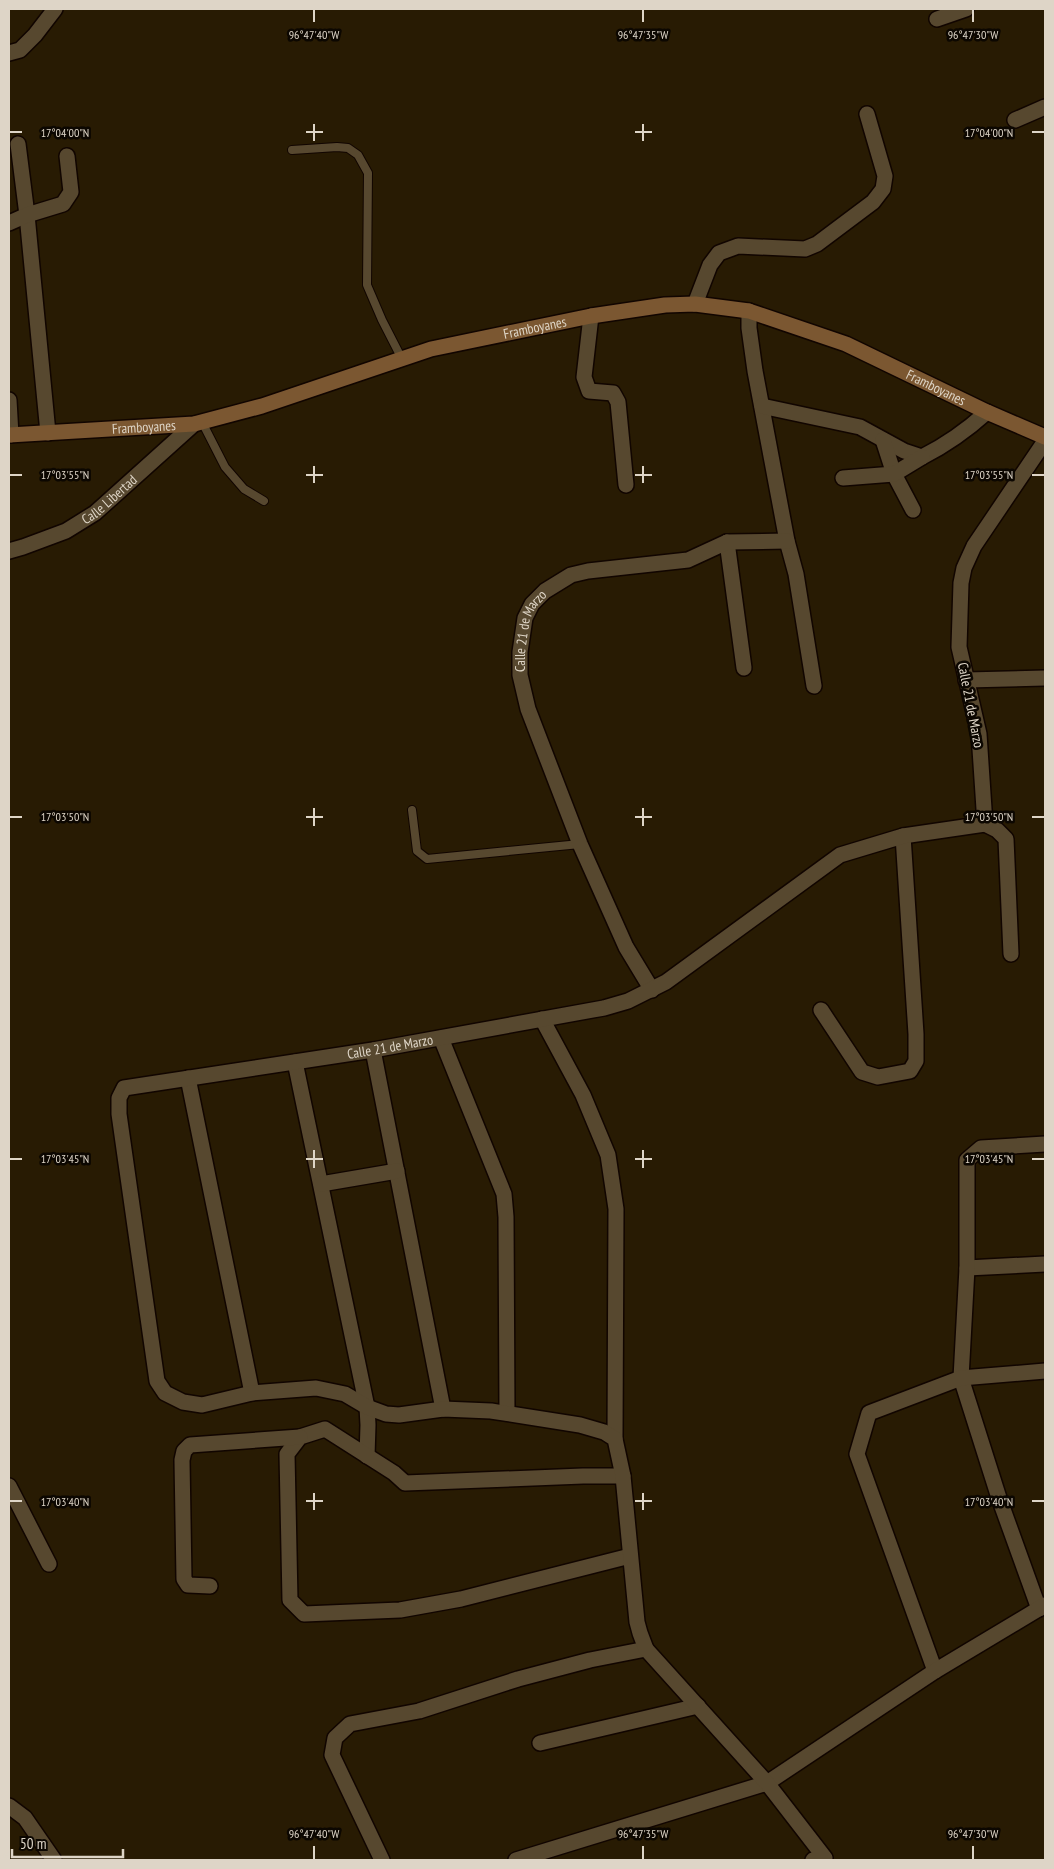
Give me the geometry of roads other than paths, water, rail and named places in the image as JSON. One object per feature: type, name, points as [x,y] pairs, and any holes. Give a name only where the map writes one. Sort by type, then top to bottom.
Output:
[{"type":"main road","name":"Framboyanes","points":[[10,435],[198,423],[262,406],[431,349],[591,316],[695,304],[749,311],[846,344],[987,412],[1045,437]]},
{"type":"street","points":[[9,53],[20,50],[35,35],[55,9]]},
{"type":"street","points":[[937,19],[966,9]]},
{"type":"street","points":[[1015,120],[1045,108]]},
{"type":"street","points":[[695,304],[710,264],[719,253],[738,246],[804,248],[817,244],[873,202],[883,189],[885,176],[867,114]]},
{"type":"street","points":[[18,144],[27,215],[48,433]]},
{"type":"street","points":[[9,223],[27,215],[63,204],[71,192],[67,156]]},
{"type":"street","points":[[749,311],[749,328],[755,371],[787,540],[796,574],[814,686]]},
{"type":"street","points":[[591,316],[584,377],[589,391],[613,393],[618,402],[626,485]]},
{"type":"street","points":[[9,400],[10,435]]},
{"type":"street","points":[[762,406],[860,427],[904,451],[922,457]]},
{"type":"street","points":[[843,478],[894,474],[942,447],[971,427],[987,412]]},
{"type":"street","name":"Calle Libertad","points":[[9,551],[23,548],[66,531],[95,514],[198,423]]},
{"type":"street","points":[[883,440],[894,474],[913,510]]},
{"type":"street","name":"Calle 21 de Marzo","points":[[252,1393],[202,1405],[183,1402],[165,1393],[158,1381],[119,1114],[119,1098],[124,1088],[373,1050],[612,1006],[628,1001],[666,982],[840,854],[903,836],[985,824],[980,734],[959,647],[961,583],[964,568],[974,546],[1045,441]]},
{"type":"street","name":"Calle 21 de Marzo","points":[[652,990],[626,947],[580,844],[528,709],[520,675],[520,652],[525,618],[532,604],[545,591],[571,575],[588,571],[688,560],[727,542],[787,540]]},
{"type":"street","points":[[727,542],[744,668]]},
{"type":"street","points":[[966,680],[1045,678]]},
{"type":"street","points":[[985,824],[997,830],[1006,839],[1011,954]]},
{"type":"street","points":[[821,1010],[862,1072],[878,1076],[910,1071],[916,1061],[916,1034],[903,836]]},
{"type":"street","points":[[542,1019],[583,1094],[608,1155],[616,1209],[615,1439],[624,1476],[630,1556],[640,1634],[646,1648],[767,1783],[825,1858],[813,1860]]},
{"type":"street","points":[[441,1038],[504,1194],[506,1216],[507,1413]]},
{"type":"street","points":[[373,1050],[443,1410]]},
{"type":"street","points":[[295,1062],[366,1407],[367,1456]]},
{"type":"street","points":[[188,1078],[252,1393],[316,1388],[345,1394],[366,1407],[386,1414],[400,1415],[443,1410],[507,1413],[580,1425],[604,1432],[615,1439]]},
{"type":"street","points":[[516,1860],[767,1783],[935,1671],[1042,1607],[999,1498],[962,1378],[967,1268],[967,1160],[981,1148],[1045,1144]]},
{"type":"street","points":[[320,1184],[397,1171]]},
{"type":"street","points":[[967,1268],[1045,1264]]},
{"type":"street","points":[[935,1671],[857,1454],[869,1413],[962,1378],[1045,1371]]},
{"type":"street","points":[[210,1586],[188,1585],[184,1579],[182,1460],[184,1451],[190,1445],[300,1437],[325,1430],[394,1473],[405,1483],[624,1476]]},
{"type":"street","points":[[300,1437],[287,1454],[290,1600],[304,1614],[400,1610],[461,1599],[630,1556]]},
{"type":"street","points":[[9,1486],[49,1564]]},
{"type":"street","points":[[382,1860],[332,1756],[335,1738],[350,1724],[419,1711],[518,1679],[590,1660],[646,1648]]},
{"type":"street","points":[[540,1743],[698,1706]]},
{"type":"street","points":[[9,1806],[25,1818],[54,1860]]},
{"type":"lane","points":[[292,150],[348,148],[358,155],[368,173],[367,285],[402,359]]},
{"type":"lane","points":[[198,423],[226,467],[244,489],[264,501]]},
{"type":"lane","points":[[412,810],[417,851],[427,860],[580,844]]}]
